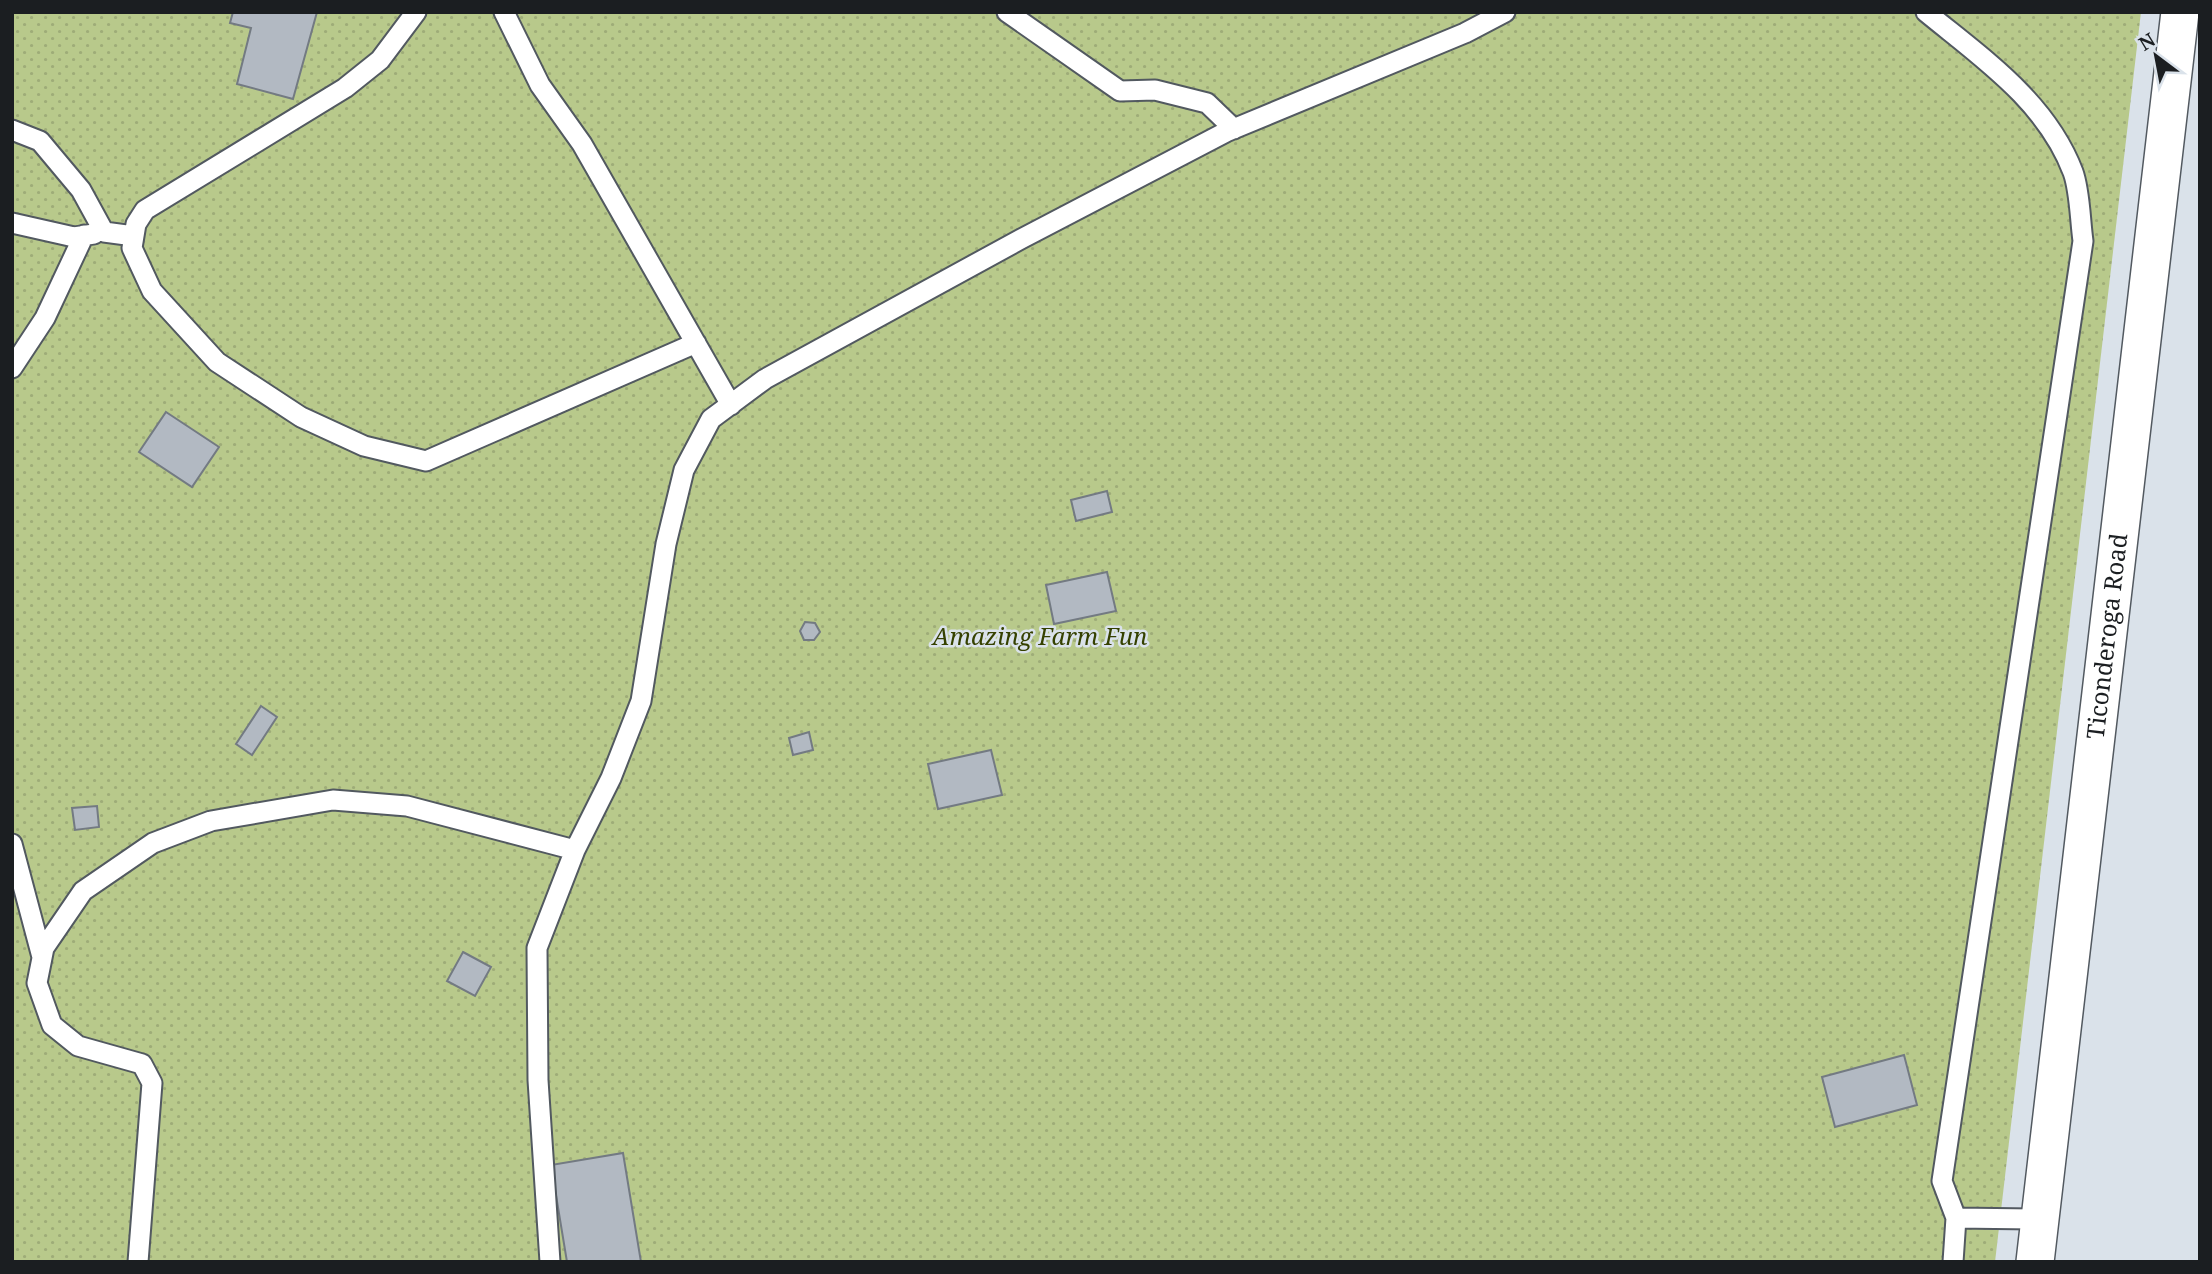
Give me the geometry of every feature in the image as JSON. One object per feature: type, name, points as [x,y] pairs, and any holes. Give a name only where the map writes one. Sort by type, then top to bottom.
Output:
[{"type":"street","name":"Ticonderoga Road","points":[[2035,1262],[2180,12]]},
{"type":"lane","points":[[416,12],[380,61],[345,88],[145,210],[136,224],[132,248],[152,291],[217,362],[301,418],[364,446],[426,461],[696,344]]},
{"type":"lane","points":[[504,12],[540,85],[582,144],[731,405]]},
{"type":"lane","points":[[1007,12],[1120,91],[1155,90],[1206,103],[1234,129]]},
{"type":"lane","points":[[550,1262],[538,1080],[537,948],[575,850],[611,778],[641,701],[666,544],[684,470],[711,419],[765,379],[1021,239],[1234,129],[1465,33],[1505,12]]},
{"type":"lane","points":[[1926,12],[2014,85],[2050,126],[2074,174],[2083,241],[1942,1181],[1956,1218],[1953,1262]]},
{"type":"lane","points":[[12,130],[40,141],[81,190],[104,232]]},
{"type":"lane","points":[[12,223],[74,237],[104,232],[134,236]]},
{"type":"lane","points":[[12,368],[45,318],[84,235]]},
{"type":"lane","points":[[138,1262],[152,1083],[142,1065],[78,1046],[52,1024],[37,983],[44,948],[83,891],[153,843],[211,821],[333,800],[407,806],[575,850]]},
{"type":"lane","points":[[12,845],[42,957]]},
{"type":"lane","points":[[1956,1218],[2039,1219]]},
{"type":"green space","name":"Amazing Farm Fun","points":[[12,12],[2141,12],[1995,1262],[12,1262]]},
{"type":"building","points":[[233,12],[317,12],[293,99],[237,84],[251,28],[230,23]]},
{"type":"building","points":[[166,412],[219,447],[192,487],[139,452]]},
{"type":"building","points":[[1107,491],[1112,512],[1076,521],[1071,500]]},
{"type":"building","points":[[1107,572],[1116,611],[1054,624],[1046,585]]},
{"type":"building","points":[[805,622],[815,623],[820,632],[814,640],[804,640],[800,631]]},
{"type":"building","points":[[261,706],[277,717],[252,755],[236,744]]},
{"type":"building","points":[[809,732],[813,750],[793,755],[789,738]]},
{"type":"building","points":[[991,750],[1002,795],[938,809],[928,764]]},
{"type":"building","points":[[97,806],[99,827],[75,830],[72,808]]},
{"type":"building","points":[[463,952],[491,967],[475,996],[447,981]]},
{"type":"building","points":[[1904,1055],[1917,1105],[1835,1127],[1822,1077]]},
{"type":"building","points":[[623,1153],[641,1262],[567,1262],[551,1165]]}]
